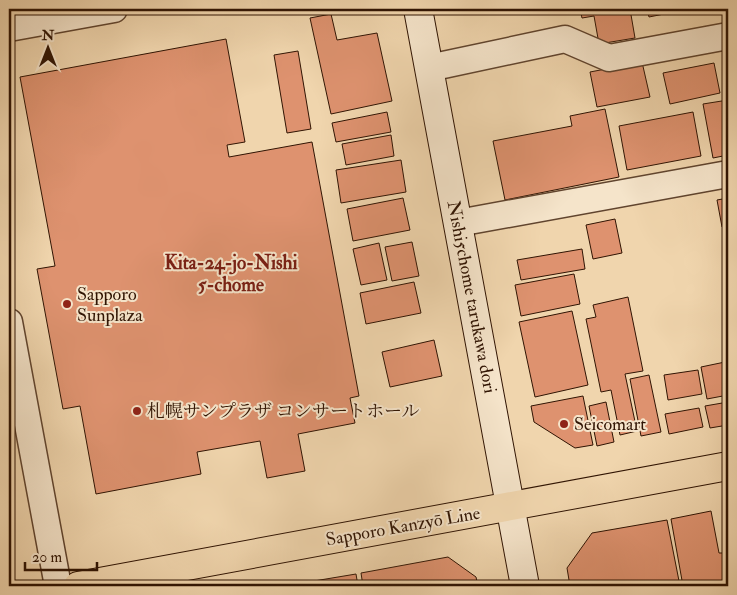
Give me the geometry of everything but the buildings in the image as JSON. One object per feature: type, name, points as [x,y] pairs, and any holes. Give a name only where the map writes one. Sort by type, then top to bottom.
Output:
[{"type":"main road","name":"Sapporo Kanzyō Line","points":[[78,586],[728,466]]},
{"type":"street","points":[[9,28],[114,9]]},
{"type":"street","name":"Nishi5chome tarukawa dori","points":[[418,9],[525,586]]},
{"type":"street","points":[[430,68],[565,39],[609,58],[728,36]]},
{"type":"street","points":[[458,223],[728,174]]},
{"type":"street","points":[[9,322],[58,586]]},
{"type":"place","name":"Sapporo Sunplaza","points":[[67,304]]},
{"type":"place","name":"札幌サンプラザ コンサートホール","points":[[137,411]]},
{"type":"place","name":"Seicomart","points":[[564,424]]},
{"type":"district","name":"Kita-24-jo-Nishi 5-chome","points":[[231,273]]}]
